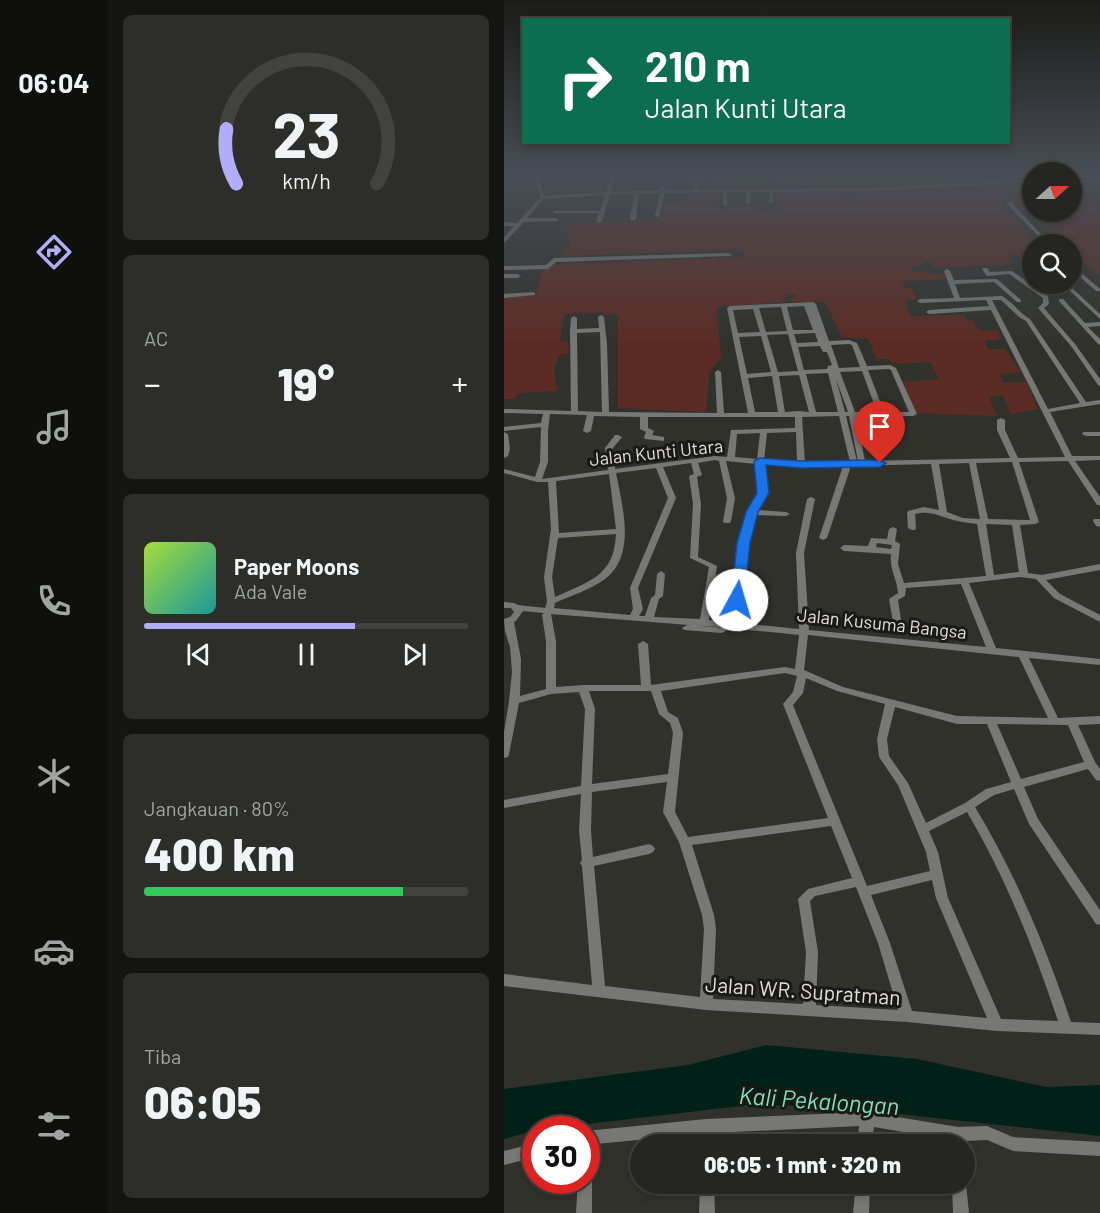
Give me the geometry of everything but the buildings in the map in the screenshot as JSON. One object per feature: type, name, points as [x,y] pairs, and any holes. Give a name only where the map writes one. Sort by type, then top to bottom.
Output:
[{"type":"street","points":[[504,268],[548,267],[554,260],[729,255]]},
{"type":"street","points":[[947,272],[953,282],[952,289],[958,300]]},
{"type":"street","points":[[1008,302],[1021,301],[986,272],[1010,272],[1046,297],[1046,304],[1041,308],[1073,345],[1100,384]]},
{"type":"street","points":[[1082,275],[1099,290]]},
{"type":"street","points":[[504,276],[518,276]]},
{"type":"street","points":[[953,282],[995,280]]},
{"type":"street","points":[[978,290],[992,308],[1070,459],[1100,503]]},
{"type":"street","points":[[1099,290],[1073,290],[1100,316]]},
{"type":"street","points":[[504,296],[533,294]]},
{"type":"street","points":[[920,301],[1002,298],[1021,317],[1028,320],[1084,404]]},
{"type":"street","points":[[1046,300],[1082,299]]},
{"type":"street","points":[[1061,300],[1100,343]]},
{"type":"street","points":[[752,413],[730,308],[806,304],[821,331],[834,371],[852,414],[854,464],[823,538]]},
{"type":"street","points":[[783,305],[813,413]]},
{"type":"street","points":[[755,306],[775,374],[782,413]]},
{"type":"street","points":[[929,312],[992,308]]},
{"type":"street","points":[[600,317],[604,344],[606,413]]},
{"type":"street","points":[[574,318],[575,411]]},
{"type":"street","points":[[1084,325],[1100,324]]},
{"type":"street","points":[[573,331],[601,330]]},
{"type":"street","points":[[737,336],[821,331]]},
{"type":"street","points":[[795,345],[854,344],[865,368],[880,414]]},
{"type":"street","points":[[543,425],[504,428],[506,411],[575,411],[644,415],[913,414],[894,369],[865,368],[745,376]]},
{"type":"street","points":[[834,371],[854,464]]},
{"type":"street","points":[[718,372],[720,415]]},
{"type":"street","points":[[1046,411],[1100,402]]},
{"type":"street","points":[[537,480],[546,461],[543,425],[547,412]]},
{"type":"street","points":[[587,431],[591,413]]},
{"type":"street","points":[[798,413],[801,465]]},
{"type":"street","points":[[644,415],[644,429],[650,431],[648,437],[661,439]]},
{"type":"street","points":[[912,528],[911,515],[914,511],[944,512],[958,519],[1035,522],[1015,460],[1001,430],[1001,420]]},
{"type":"street","points":[[727,522],[730,498],[727,458],[734,432],[800,430]]},
{"type":"street","points":[[726,624],[729,611],[737,600],[743,543],[752,512],[763,493],[760,461],[764,431]]},
{"type":"street","points":[[504,434],[506,449],[504,456]]},
{"type":"street","points":[[1086,434],[1100,434]]},
{"type":"street","points":[[546,610],[608,572],[617,554],[621,518],[609,448],[618,437]]},
{"type":"street","name":"Jalan Kunti Utara","points":[[505,473],[537,480],[552,480],[727,458],[801,465],[1100,458]]},
{"type":"street","points":[[694,462],[698,475],[693,476],[697,504],[694,558],[713,566],[704,622]]},
{"type":"street","points":[[972,462],[990,576]]},
{"type":"street","points":[[935,463],[944,512]]},
{"type":"street","points":[[634,617],[638,609],[634,588],[672,500],[659,468]]},
{"type":"street","points":[[551,691],[551,641],[546,610],[554,536],[552,480]]},
{"type":"street","points":[[811,499],[800,553],[804,635],[798,693],[788,704],[884,943],[907,1016]]},
{"type":"street","points":[[752,512],[786,514]]},
{"type":"street","points":[[1016,523],[1024,575]]},
{"type":"street","points":[[891,542],[893,530]]},
{"type":"street","points":[[554,536],[620,531]]},
{"type":"street","points":[[871,549],[874,540],[896,543],[894,552],[897,579],[902,586],[902,594],[893,599],[896,620]]},
{"type":"street","points":[[843,548],[894,552]]},
{"type":"street","points":[[902,586],[964,581],[990,576],[1038,577],[1100,567]]},
{"type":"street","points":[[649,619],[655,598],[660,596],[662,574]]},
{"type":"street","points":[[1038,577],[1057,596],[1100,619]]},
{"type":"street","points":[[964,581],[992,651]]},
{"type":"street","name":"Jalan Kusuma Bangsa","points":[[504,605],[518,611],[546,610],[804,635]]},
{"type":"street","points":[[504,754],[514,701],[514,647],[507,631],[518,611]]},
{"type":"street","name":"Jalan Kusuma Bangsa","points":[[591,616],[634,617],[676,624],[704,622],[726,624],[854,641],[1100,663]]},
{"type":"street","points":[[643,644],[650,688],[664,714],[674,722],[678,733],[671,778],[669,812],[685,842],[699,882],[710,929],[706,1004]]},
{"type":"street","name":"Jalan Kusuma Bangsa","points":[[967,652],[992,651],[1100,667]]},
{"type":"street","points":[[1024,657],[1055,722]]},
{"type":"street","points":[[514,701],[551,691],[583,688],[650,688],[785,670],[800,673],[840,689],[957,720],[991,722],[1100,720]]},
{"type":"street","points":[[583,688],[590,709],[586,863],[599,990]]},
{"type":"street","points":[[891,702],[882,739],[884,757],[903,783],[923,829],[953,925],[997,1025]]},
{"type":"street","points":[[991,722],[1033,821],[1100,920]]},
{"type":"street","points":[[1072,722],[1090,764],[1100,777]]},
{"type":"street","points":[[923,829],[969,806],[990,792],[1090,764]]},
{"type":"street","points":[[504,804],[587,789],[671,778]]},
{"type":"street","points":[[969,806],[996,848],[1040,950],[1066,1026]]},
{"type":"street","points":[[685,842],[835,821]]},
{"type":"street","points":[[586,863],[648,849]]},
{"type":"street","points":[[809,1011],[812,952],[804,899],[812,892],[861,887],[937,874]]},
{"type":"street","name":"Jalan WR. Supratman","points":[[504,980],[706,1004],[907,1016],[997,1025],[1100,1029]]},
{"type":"street","points":[[866,1134],[867,1119]]},
{"type":"street","points":[[600,1137],[706,1126],[867,1119],[935,1134]]},
{"type":"street","points":[[706,1126],[706,1134]]},
{"type":"street","points":[[975,1135],[987,1133],[1013,1144],[1100,1149]]},
{"type":"street","points":[[504,1158],[522,1154]]},
{"type":"street","points":[[584,1213],[585,1194]]},
{"type":"street","points":[[707,1194],[707,1213]]},
{"type":"street","points":[[861,1213],[862,1194]]},
{"type":"street","points":[[960,1194],[961,1213]]},
{"type":"shaded area","points":[[566,232],[1027,232],[1029,234],[1022,234],[1022,258],[1017,254],[1008,256],[1013,264],[935,268],[929,261],[923,261],[922,266],[911,266],[912,271],[945,275],[947,279],[903,281],[904,288],[912,288],[917,299],[905,300],[910,316],[964,315],[967,320],[973,320],[979,330],[998,331],[1001,339],[985,341],[988,349],[1005,349],[1021,372],[1000,374],[1003,383],[1026,382],[1038,409],[1011,414],[1003,396],[989,397],[997,416],[916,413],[903,382],[939,379],[930,362],[892,364],[890,359],[876,359],[869,339],[842,337],[825,302],[792,302],[790,298],[797,297],[795,294],[786,295],[785,302],[717,307],[721,359],[715,364],[709,376],[705,412],[618,408],[618,314],[604,315],[603,312],[564,314],[560,341],[568,342],[569,353],[559,355],[554,369],[557,391],[520,393],[514,399],[504,399],[504,297],[536,295],[543,268],[554,264],[746,257],[742,250],[558,256],[570,245]]},
{"type":"shaded area","points":[[1048,232],[1100,232],[1100,275],[1082,261],[1082,234],[1050,234]]},
{"type":"water","name":"Kali Pekalongan","points":[[766,1045],[917,1059],[1046,1087],[1100,1085],[1100,1136],[826,1106],[749,1105],[600,1122],[600,1116],[522,1116],[522,1134],[504,1139],[504,1089],[688,1065]]},
{"type":"route","points":[[737,600],[743,543],[757,499],[763,493],[760,461],[801,465],[880,463]]}]
